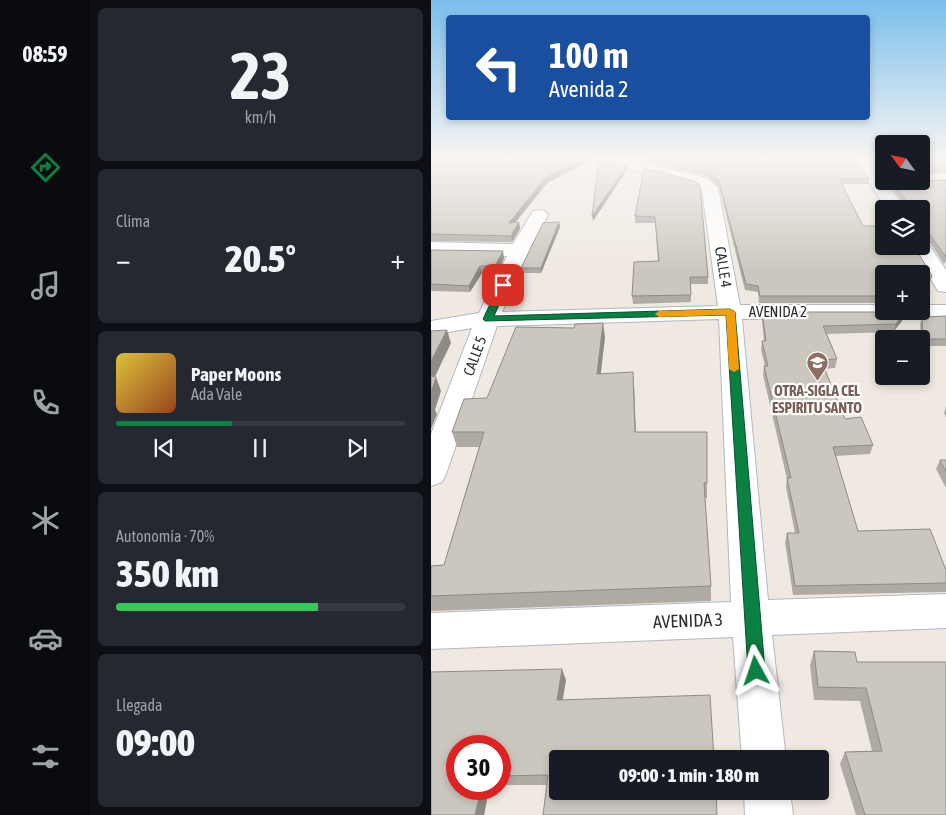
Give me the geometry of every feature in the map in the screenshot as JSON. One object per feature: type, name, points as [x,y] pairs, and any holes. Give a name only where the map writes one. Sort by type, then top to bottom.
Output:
[{"type":"street","name":"CALLE 4","points":[[712,196],[730,312],[751,619],[763,750]]},
{"type":"street","name":"CALLE 5","points":[[431,474],[488,319],[518,250],[539,215]]},
{"type":"street","points":[[431,248],[518,250]]},
{"type":"street","points":[[926,255],[946,286]]},
{"type":"street","name":"AVENIDA 2","points":[[431,328],[488,319],[730,312],[946,312]]},
{"type":"street","name":"AVENIDA 3","points":[[431,631],[946,611]]},
{"type":"street","points":[[768,800],[769,815]]},
{"type":"building","points":[[431,196],[531,196],[509,223],[519,222],[511,236],[431,234]]},
{"type":"building","points":[[594,196],[606,196],[592,216]]},
{"type":"building","points":[[639,196],[701,196],[708,277],[690,277],[691,295],[632,296],[634,262],[659,261],[655,217],[635,216]]},
{"type":"building","points":[[723,196],[848,196],[863,226],[875,226],[875,255],[919,255],[925,265],[875,265],[875,296],[760,296],[758,286],[746,284]]},
{"type":"building","points":[[903,196],[946,196],[946,257],[930,235],[930,200],[906,200]]},
{"type":"building","points":[[559,222],[541,268],[521,268],[543,223]]},
{"type":"building","points":[[431,250],[503,251],[495,266],[480,266],[469,286],[431,284]]},
{"type":"building","points":[[762,312],[875,312],[875,320],[899,320],[896,324],[823,326],[837,359],[821,360],[845,419],[861,417],[873,445],[833,447],[858,531],[930,529],[946,570],[946,583],[795,586],[787,533],[799,533],[787,478],[791,478],[764,366],[768,366],[762,341],[766,341]]},
{"type":"building","points":[[946,316],[946,339],[930,339],[930,330],[923,330],[922,320],[930,320],[930,317]]},
{"type":"building","points":[[603,323],[597,374],[633,372],[635,432],[707,432],[707,483],[704,483],[711,586],[431,596],[431,566],[444,565],[484,432],[452,432],[464,399],[487,398],[516,327],[574,328],[575,324]]},
{"type":"building","points":[[447,330],[431,361],[431,331]]},
{"type":"building","points":[[431,376],[436,377],[431,392]]},
{"type":"building","points":[[940,460],[946,460],[946,472]]},
{"type":"building","points":[[814,651],[855,652],[857,662],[946,662],[946,815],[865,815],[845,752],[882,751],[866,688],[818,687]]},
{"type":"building","points":[[562,669],[557,700],[710,695],[713,750],[549,750],[549,800],[716,800],[717,815],[543,815],[548,775],[511,776],[511,735],[446,735],[446,800],[478,800],[475,815],[431,815],[431,672]]},
{"type":"slow traffic","points":[[659,314],[730,312],[734,369]]},
{"type":"place","name":"OTRA-SIGLA CEL ESPIRITU SANTO","points":[[817,381]]},
{"type":"route","points":[[503,285],[488,319],[730,312],[756,671]]}]
